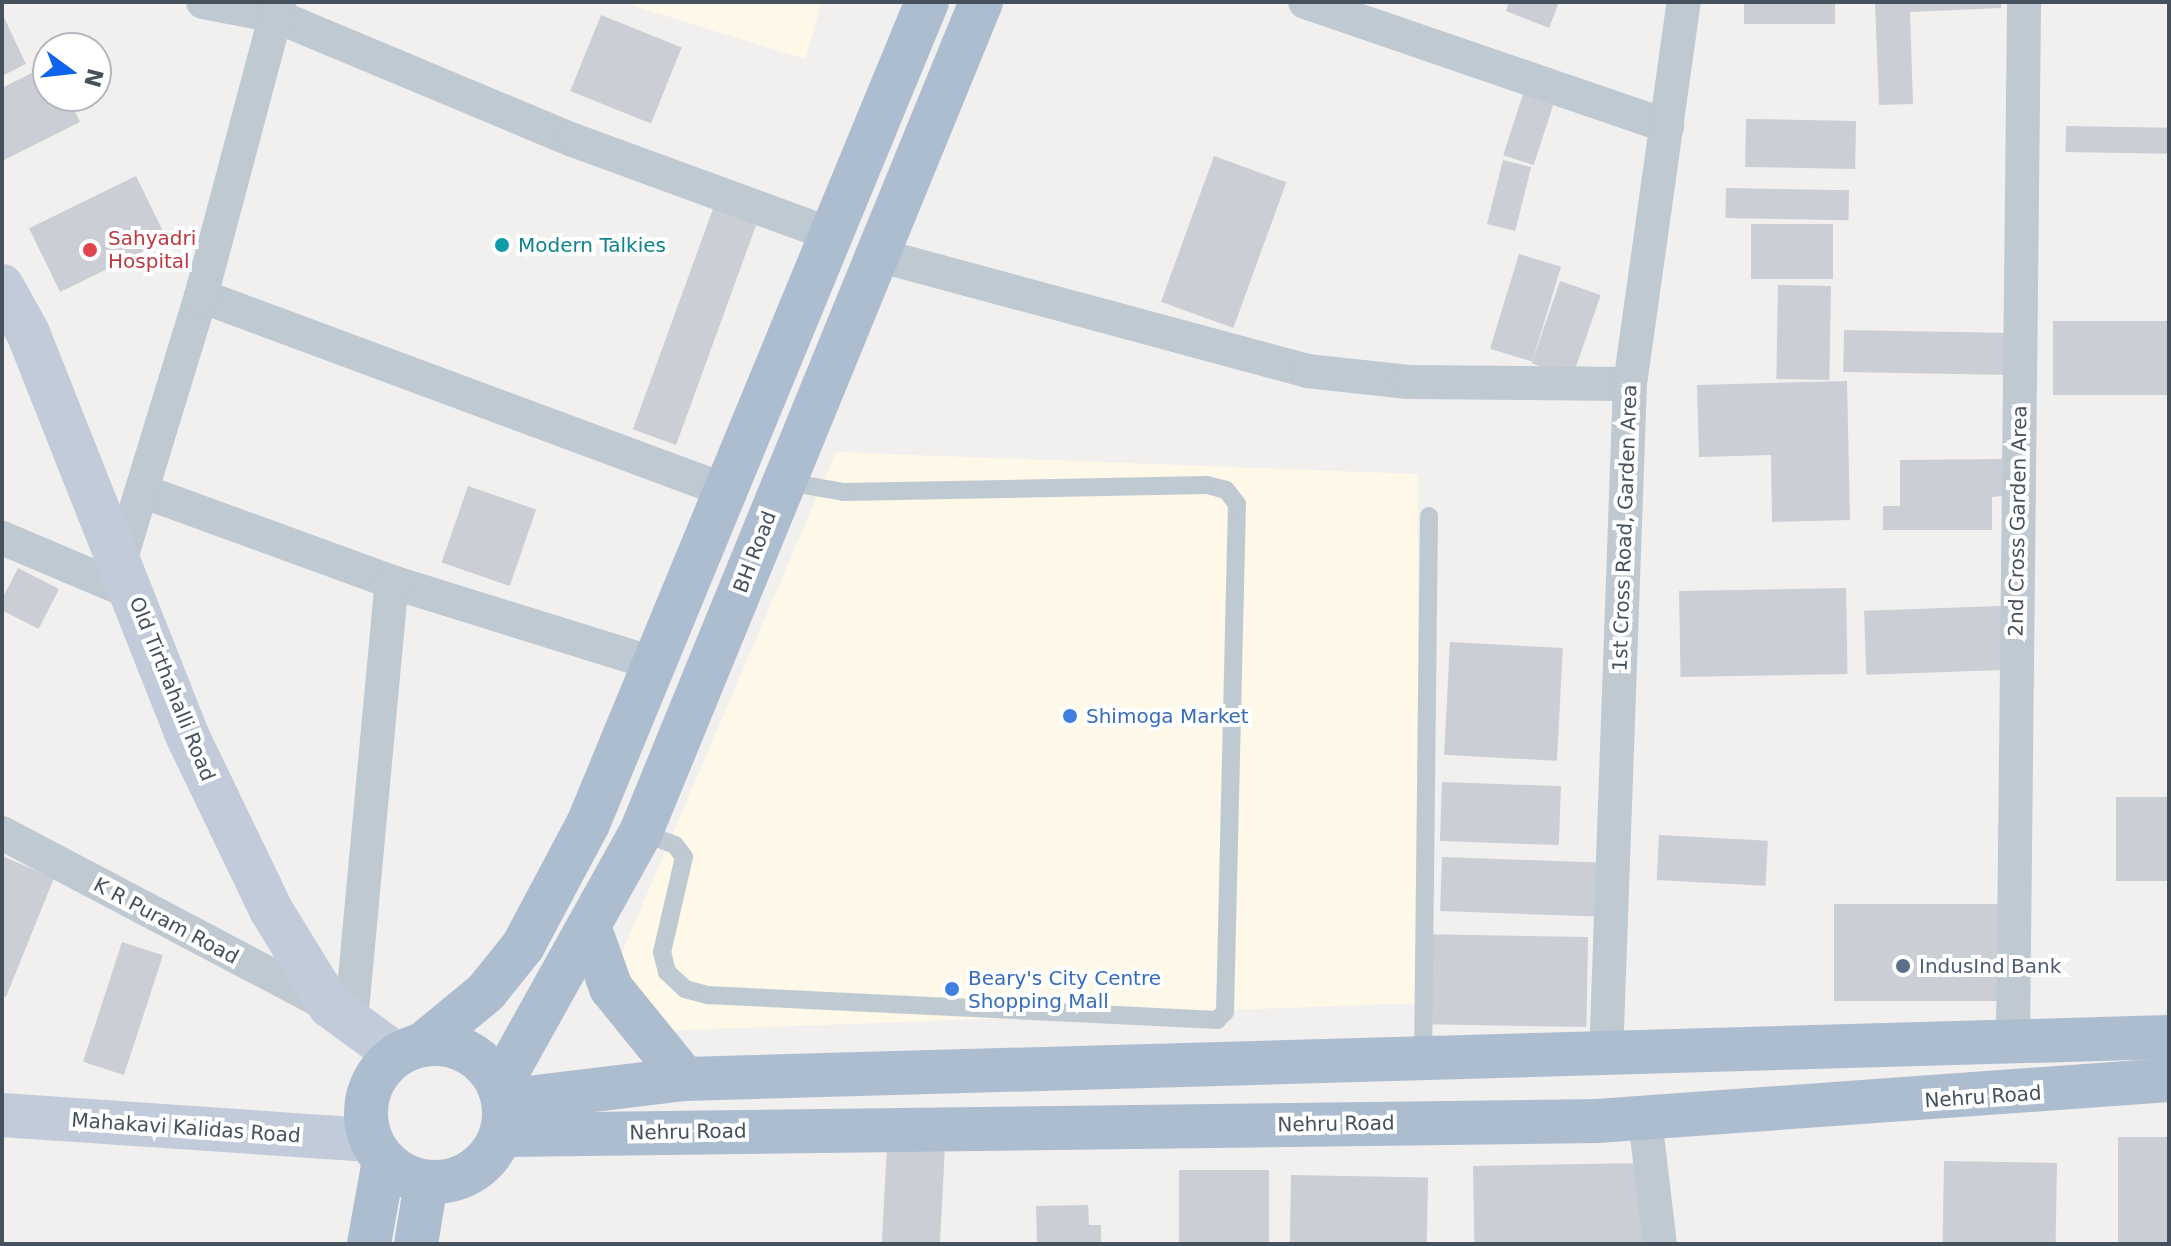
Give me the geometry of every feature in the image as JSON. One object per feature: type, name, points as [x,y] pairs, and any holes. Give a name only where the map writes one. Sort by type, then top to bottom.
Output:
[{"type":"main road","points":[[369,1244],[377,1151],[368,1092],[410,1050],[486,992],[523,946],[588,824],[927,2]]},
{"type":"main road","name":"BH Road","points":[[501,1107],[589,926],[641,832],[981,2]]},
{"type":"main road","name":"Old Tirthahalli Road","points":[[2,286],[28,333],[199,760],[271,910],[341,1014],[410,1050]]},
{"type":"main road","points":[[589,926],[611,988],[685,1079]]},
{"type":"main road","points":[[501,1107],[685,1079],[1606,1057],[2013,1039],[2169,1037]]},
{"type":"main road","points":[[410,1050],[469,1052],[501,1107]]},
{"type":"main road","name":"Nehru Road","points":[[501,1107],[1645,1119],[2169,1080]]},
{"type":"main road","points":[[377,1151],[426,1183],[473,1172],[501,1107]]},
{"type":"main road","name":"Mahakavi Kalidas Road","points":[[2,1115],[377,1151]]},
{"type":"main road","points":[[416,1244],[426,1183]]},
{"type":"street","points":[[203,2],[277,9],[573,140],[832,235]]},
{"type":"street","points":[[1305,2],[1667,126]]},
{"type":"street","name":"1st Cross Road, Garden Area","points":[[1606,1057],[1630,384],[1684,2]]},
{"type":"street","name":"2nd Cross Garden Area","points":[[2013,1039],[2024,2]]},
{"type":"street","points":[[2,538],[126,577],[145,492],[277,9]]},
{"type":"street","points":[[878,255],[1307,371],[1408,382],[1630,384]]},
{"type":"street","points":[[201,296],[724,490]]},
{"type":"street","points":[[145,492],[392,582],[656,664]]},
{"type":"street","points":[[341,1014],[392,582]]},
{"type":"street","name":"K R Puram Road","points":[[2,833],[341,1014]]},
{"type":"street","points":[[1645,1119],[1660,1244]]},
{"type":"lane","points":[[641,832],[675,845],[684,857],[662,952],[667,972],[685,989],[708,995],[1217,1020],[1225,1012],[1237,504],[1226,490],[1207,485],[844,492],[783,481]]},
{"type":"lane","points":[[1423,1060],[1429,516]]},
{"type":"shaded area","points":[[621,2],[822,2],[805,59]]},
{"type":"shaded area","name":"Shimoga Market","points":[[836,452],[1418,474],[1418,1003],[658,1031],[620,957]]},
{"type":"building","points":[[1509,2],[1559,2],[1549,28],[1506,11]]},
{"type":"building","points":[[1744,2],[1835,2],[1835,24],[1744,24]]},
{"type":"building","points":[[1875,2],[2001,2],[2001,8],[1910,12],[1913,104],[1879,105]]},
{"type":"building","points":[[2,13],[26,64],[2,76]]},
{"type":"building","points":[[601,15],[682,48],[651,124],[570,91]]},
{"type":"building","points":[[32,73],[32,112],[75,112],[80,122],[2,161],[2,88]]},
{"type":"building","points":[[1527,82],[1557,92],[1534,165],[1503,155]]},
{"type":"building","points":[[1746,119],[1856,121],[1855,169],[1745,167]]},
{"type":"building","points":[[2066,126],[2169,128],[2169,154],[2066,152]]},
{"type":"building","points":[[1214,156],[1286,182],[1233,328],[1161,302]]},
{"type":"building","points":[[1503,160],[1531,167],[1515,231],[1487,224]]},
{"type":"building","points":[[136,176],[167,240],[60,292],[29,228]]},
{"type":"building","points":[[1726,188],[1849,190],[1848,220],[1725,218]]},
{"type":"building","points":[[717,198],[760,214],[676,445],[633,429]]},
{"type":"building","points":[[1751,224],[1833,224],[1833,279],[1751,279]]},
{"type":"building","points":[[1519,254],[1561,267],[1532,362],[1490,349]]},
{"type":"building","points":[[1560,281],[1601,295],[1572,377],[1532,363]]},
{"type":"building","points":[[1778,285],[1831,286],[1829,380],[1776,379]]},
{"type":"building","points":[[2053,321],[2169,321],[2169,395],[2053,395]]},
{"type":"building","points":[[1844,330],[2014,333],[2013,375],[1843,372]]},
{"type":"building","points":[[1847,381],[1850,520],[1772,522],[1771,455],[1699,457],[1697,385]]},
{"type":"building","points":[[2002,459],[2002,496],[1992,497],[1992,530],[1883,530],[1883,506],[1900,506],[1900,460]]},
{"type":"building","points":[[468,486],[536,509],[510,586],[442,563]]},
{"type":"building","points":[[18,568],[59,589],[39,629],[2,610],[2,599]]},
{"type":"building","points":[[1846,588],[1848,674],[1681,677],[1679,591]]},
{"type":"building","points":[[2001,606],[2003,670],[1866,675],[1864,611]]},
{"type":"building","points":[[1450,642],[1563,648],[1557,761],[1444,755]]},
{"type":"building","points":[[1442,782],[1561,786],[1559,845],[1440,841]]},
{"type":"building","points":[[2116,797],[2169,797],[2169,881],[2116,881]]},
{"type":"building","points":[[1659,835],[1768,841],[1765,886],[1657,880]]},
{"type":"building","points":[[2,856],[54,878],[6,997],[2,995]]},
{"type":"building","points":[[1442,857],[1597,862],[1595,916],[1440,911]]},
{"type":"building","points":[[1834,904],[2002,904],[2002,1001],[1834,1001]]},
{"type":"building","points":[[1429,934],[1588,937],[1586,1027],[1427,1024]]},
{"type":"building","points":[[122,942],[163,955],[124,1075],[83,1062]]},
{"type":"building","points":[[2118,1137],[2169,1137],[2169,1244],[2118,1244]]},
{"type":"building","points":[[887,1145],[945,1148],[940,1244],[882,1243]]},
{"type":"building","points":[[1944,1161],[2057,1163],[2056,1244],[1943,1244]]},
{"type":"building","points":[[1642,1163],[1643,1244],[1474,1244],[1473,1166]]},
{"type":"building","points":[[1179,1170],[1269,1170],[1269,1244],[1179,1244]]},
{"type":"building","points":[[1291,1175],[1428,1177],[1427,1244],[1290,1244]]},
{"type":"building","points":[[1088,1205],[1089,1225],[1101,1225],[1101,1244],[1037,1244],[1036,1206]]},
{"type":"place","name":"Modern Talkies","points":[[502,245]]},
{"type":"place","name":"Sahyadri Hospital","points":[[90,250]]},
{"type":"place","name":"Shimoga Market","points":[[1070,716]]},
{"type":"place","name":"IndusInd Bank","points":[[1903,966]]},
{"type":"place","name":"Beary's City Centre Shopping Mall","points":[[952,989]]}]
